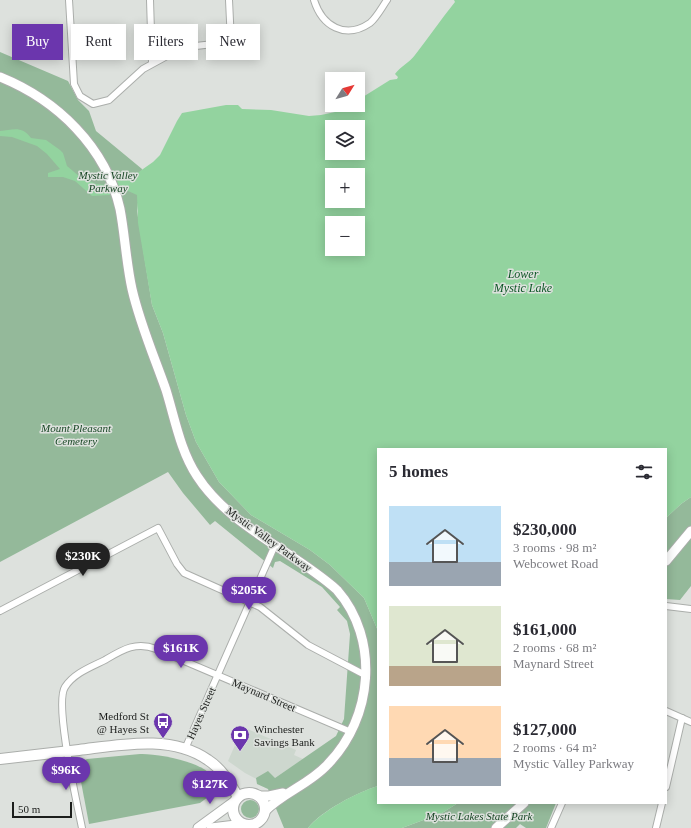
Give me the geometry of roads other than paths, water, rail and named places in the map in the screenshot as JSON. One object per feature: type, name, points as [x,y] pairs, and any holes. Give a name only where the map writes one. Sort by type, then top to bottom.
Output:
[{"type":"main road","name":"Mystic Valley Parkway","points":[[0,77],[41,98],[66,118],[89,144],[109,178],[116,197],[123,228],[132,288],[138,311],[186,455],[197,476],[215,498],[234,516],[330,584],[347,601],[360,628],[364,648],[366,675],[362,703],[351,732],[341,749],[329,764],[310,780],[276,801],[265,811]]},
{"type":"main road","points":[[667,560],[691,531]]},
{"type":"main road","points":[[0,759],[147,744],[172,746],[185,749],[206,759],[226,777],[237,799]]},
{"type":"main road","name":"Mystic Valley Parkway","points":[[259,796],[269,796],[292,790]]},
{"type":"main road","points":[[198,828],[247,793],[259,796],[264,803],[265,811],[262,825],[244,824],[211,828]]},
{"type":"main road","points":[[237,799],[233,808],[234,815],[244,824]]},
{"type":"main road","points":[[496,828],[523,804]]},
{"type":"street","points":[[69,0],[73,77],[80,96],[93,104],[104,102],[114,96],[134,76],[152,63],[187,47],[231,42],[229,0]]},
{"type":"street","points":[[150,0],[152,63]]},
{"type":"street","points":[[314,0],[317,9],[324,20],[334,27],[346,30],[359,28],[371,22],[387,0]]},
{"type":"street","points":[[0,611],[158,528],[177,564],[184,573],[250,602],[267,612],[308,645],[366,675]]},
{"type":"street","name":"Hayes Street","points":[[185,749],[275,545]]},
{"type":"street","points":[[667,606],[691,609]]},
{"type":"street","name":"Maynard Street","points":[[82,828],[68,751],[63,713],[64,689],[70,680],[79,673],[127,648],[136,645],[147,645],[351,732]]},
{"type":"street","points":[[667,711],[691,722]]},
{"type":"street","points":[[667,783],[682,718]]},
{"type":"street","points":[[551,828],[562,804]]},
{"type":"street","points":[[656,828],[662,804]]},
{"type":"water","name":"Lower Mystic Lake","points":[[454,0],[691,0],[691,497],[667,517],[667,448],[377,448],[377,629],[364,598],[330,565],[310,550],[251,515],[219,482],[196,442],[186,415],[163,333],[152,305],[138,223],[137,195],[126,190],[109,195],[92,196],[75,181],[63,177],[48,177],[48,173],[60,169],[47,154],[37,146],[12,137],[0,136],[0,131],[17,129],[24,131],[31,138],[46,140],[63,153],[67,166],[80,177],[96,184],[105,185],[133,176],[153,162],[160,155],[182,113],[226,105],[238,105],[242,109],[271,110],[309,116],[335,112],[365,112],[365,96],[390,80],[397,79],[398,77],[395,74],[413,58],[455,2]]},
{"type":"water","points":[[377,786],[377,804],[456,804],[442,813],[402,828],[308,828],[322,815],[340,803]]},
{"type":"place","name":"Medford St @ Hayes St","points":[[163,739]]},
{"type":"place","name":"Winchester Savings Bank","points":[[240,752]]},
{"type":"park label","name":"Mount Pleasant Cemetery","points":[[76,434]]},
{"type":"park label","name":"Mystic Lakes State Park","points":[[479,816]]}]
